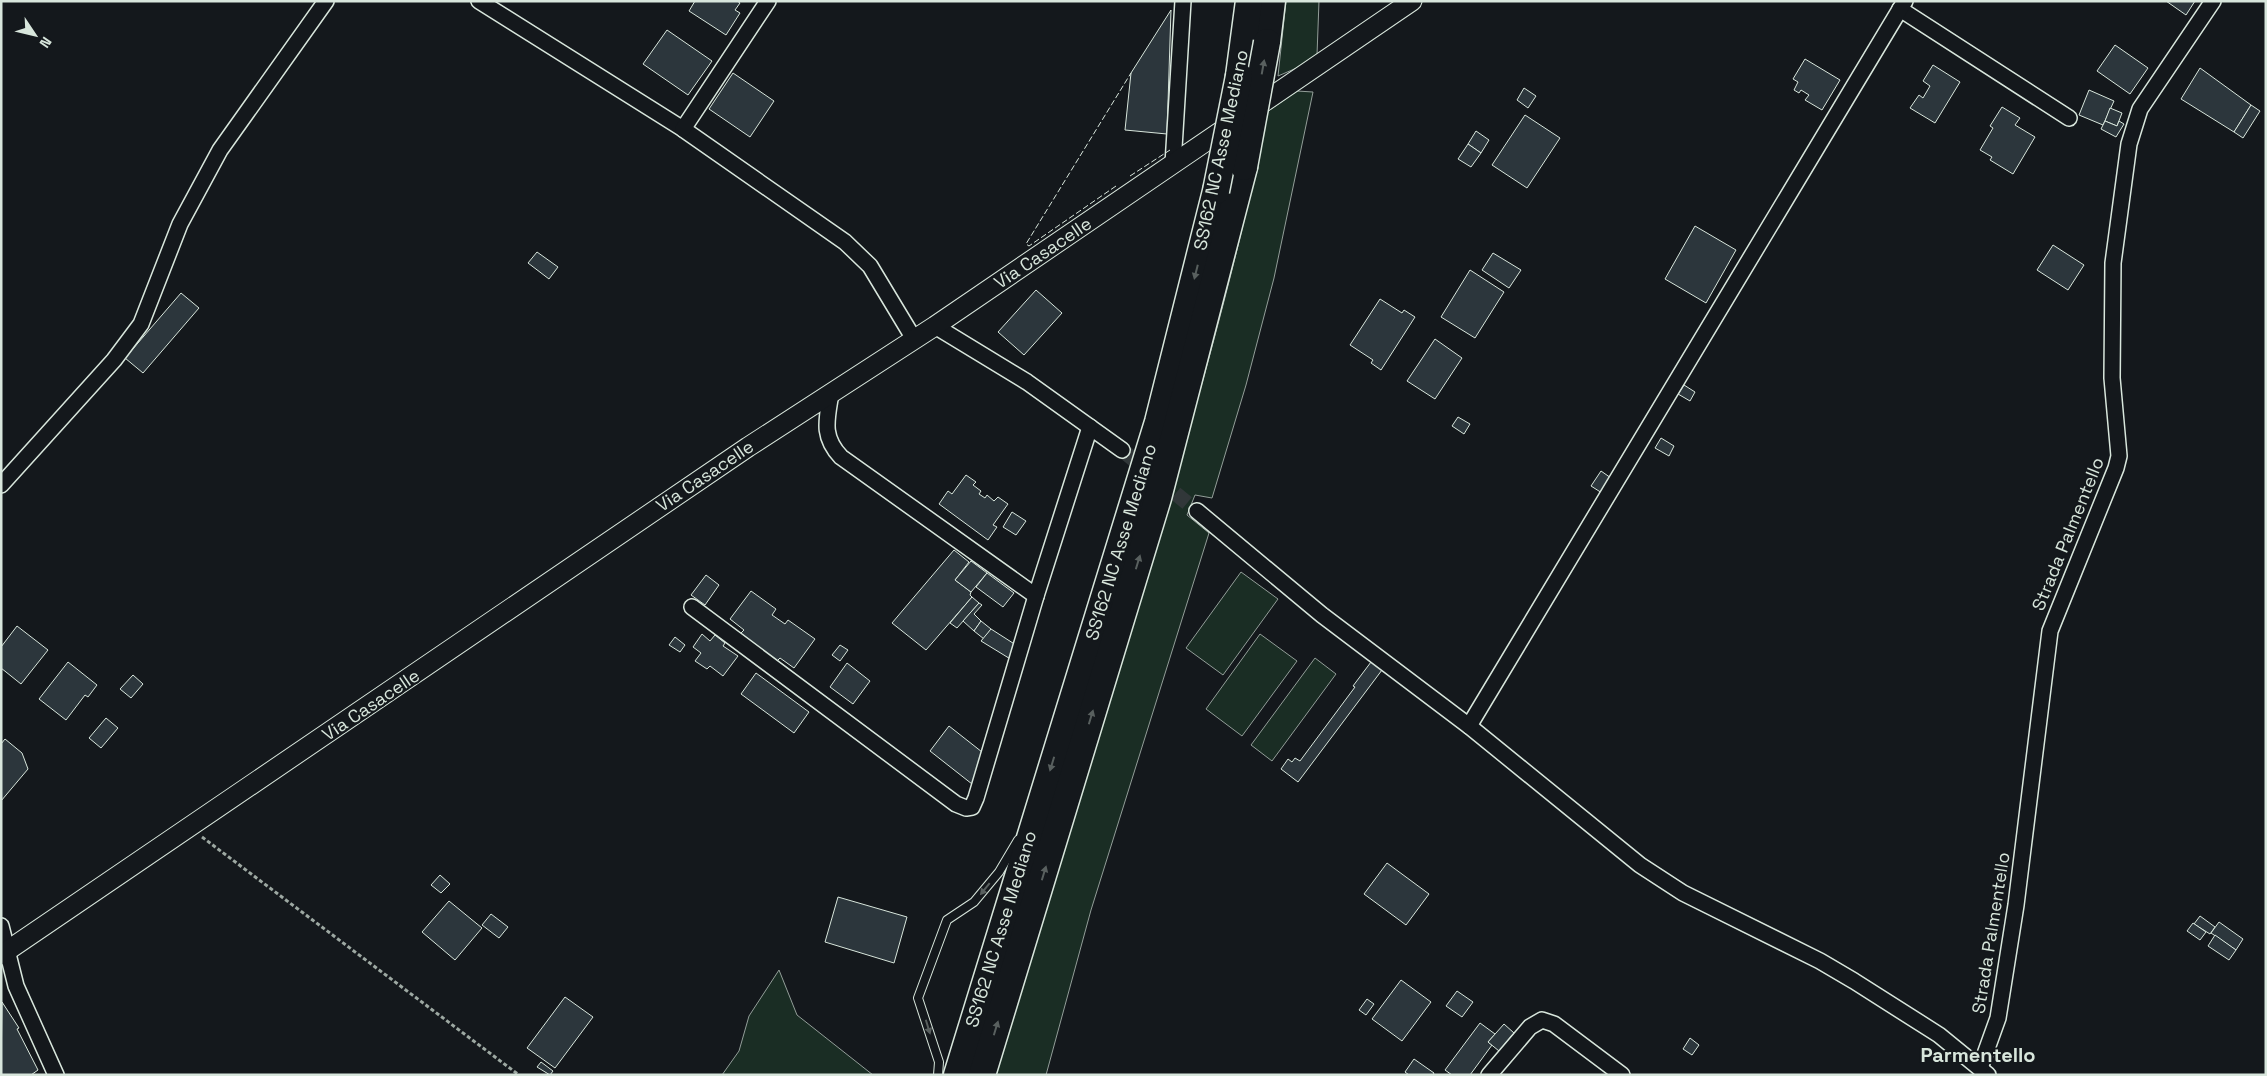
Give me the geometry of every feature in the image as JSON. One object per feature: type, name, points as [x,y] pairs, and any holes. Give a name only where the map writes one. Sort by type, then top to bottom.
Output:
[{"type":"highway","name":"SS162 NC Asse Mediano","points":[[957,1075],[1158,422],[1216,191],[1239,76],[1249,1]]},
{"type":"highway","name":"SS162 NC Asse Mediano","points":[[982,1075],[1158,498],[1244,167],[1267,42],[1272,1]]},
{"type":"street","points":[[1,485],[114,360],[141,324],[180,224],[220,150],[326,1]]},
{"type":"street","points":[[478,1],[683,129],[845,242],[870,266],[914,339]]},
{"type":"street","points":[[683,129],[768,1]]},
{"type":"street","points":[[1173,164],[1183,1]]},
{"type":"street","name":"Via Casacelle","points":[[5,953],[748,447],[935,326],[1412,1]]},
{"type":"street","name":"Strada Palmentello","points":[[1984,1072],[1998,1018],[2016,905],[2050,631],[2116,468],[2119,456],[2112,378],[2112,263],[2129,144],[2140,109],[2213,1]]},
{"type":"street","points":[[1469,726],[1903,5],[2069,118]]},
{"type":"street","points":[[935,326],[1027,382],[1122,450]]},
{"type":"street","points":[[831,393],[826,436],[832,447],[841,457],[1036,596]]},
{"type":"street","points":[[692,607],[956,804],[966,808],[972,807],[1090,426]]},
{"type":"street","points":[[1196,511],[1329,621],[1469,726],[1640,865],[1683,892],[1820,961],[1854,981],[1939,1035],[1984,1072]]},
{"type":"street","points":[[1,926],[5,953],[16,986],[56,1075]]},
{"type":"street","points":[[1489,1075],[1530,1027],[1542,1020],[1554,1024],[1622,1075]]},
{"type":"lane","points":[[938,1075],[939,1062],[918,998],[947,920],[974,902],[999,872],[1039,804]]},
{"type":"path","points":[[190,827],[519,1075]]},
{"type":"green space","points":[[1286,1],[1319,1],[1317,55],[1306,64],[1278,76]]},
{"type":"green space","points":[[1297,91],[1313,92],[1274,278],[1246,385],[1212,498],[1195,495],[1187,515],[1209,533],[1091,910],[1046,1075],[993,1075],[1187,435],[1239,242],[1268,111]]},
{"type":"green space","points":[[1241,572],[1278,599],[1223,675],[1186,648]]},
{"type":"green space","points":[[1260,634],[1297,661],[1242,736],[1206,709]]},
{"type":"green space","points":[[1315,658],[1336,674],[1272,761],[1251,745]]},
{"type":"green space","points":[[779,970],[797,1015],[873,1075],[722,1075],[739,1051],[749,1016]]},
{"type":"building","points":[[695,1],[737,1],[740,3],[735,10],[740,13],[726,35],[689,11]]},
{"type":"building","points":[[2166,1],[2195,1],[2186,15]]},
{"type":"building","points":[[1171,10],[1167,134],[1125,130],[1131,73]]},
{"type":"building","points":[[667,30],[712,61],[688,95],[643,64]]},
{"type":"building","points":[[2115,45],[2148,68],[2130,94],[2097,71]]},
{"type":"building","points":[[1805,59],[1840,80],[1822,110],[1805,100],[1809,95],[1801,90],[1799,93],[1794,90],[1798,82],[1793,79]]},
{"type":"building","points":[[1933,65],[1960,82],[1935,123],[1910,108],[1919,95],[1923,98],[1930,86],[1923,81]]},
{"type":"building","points":[[2200,68],[2251,105],[2234,132],[2181,99]]},
{"type":"building","points":[[733,73],[774,101],[750,137],[709,109]]},
{"type":"building","points":[[1524,88],[1536,96],[1528,108],[1517,100]]},
{"type":"building","points":[[2089,90],[2114,101],[2103,125],[2079,115]]},
{"type":"building","points":[[2251,105],[2260,111],[2243,138],[2234,132]]},
{"type":"building","points":[[2002,107],[2020,118],[2015,125],[2035,137],[2013,174],[1990,160],[1992,157],[1980,150],[1993,128],[1990,126]]},
{"type":"building","points":[[2110,108],[2122,113],[2117,126],[2105,121]]},
{"type":"building","points":[[1525,115],[1560,138],[1527,188],[1492,165]]},
{"type":"building","points":[[2105,121],[2117,126],[2119,121],[2124,124],[2116,137],[2101,129]]},
{"type":"building","points":[[1476,131],[1489,140],[1481,153],[1468,144]]},
{"type":"building","points":[[1468,144],[1481,153],[1471,167],[1458,159]]},
{"type":"building","points":[[1695,226],[1736,250],[1706,303],[1665,279]]},
{"type":"building","points":[[2053,245],[2084,265],[2068,290],[2037,270]]},
{"type":"building","points":[[537,252],[558,267],[549,279],[528,263]]},
{"type":"building","points":[[1493,253],[1521,270],[1509,288],[1482,270]]},
{"type":"building","points":[[1470,270],[1504,292],[1475,338],[1441,317]]},
{"type":"building","points":[[1036,290],[1062,313],[1024,355],[998,332]]},
{"type":"building","points":[[181,293],[199,308],[143,373],[125,358]]},
{"type":"building","points":[[1380,299],[1402,313],[1404,310],[1415,317],[1381,370],[1371,363],[1373,360],[1350,345]]},
{"type":"building","points":[[1435,339],[1462,358],[1435,399],[1407,381]]},
{"type":"building","points":[[1684,385],[1695,392],[1690,401],[1678,394]]},
{"type":"building","points":[[1458,417],[1470,424],[1464,434],[1452,426]]},
{"type":"building","points":[[1661,438],[1674,446],[1669,456],[1655,448]]},
{"type":"building","points":[[1601,471],[1611,478],[1602,493],[1591,486]]},
{"type":"building","points":[[966,475],[976,482],[973,485],[981,491],[979,494],[985,498],[987,495],[994,501],[998,497],[1008,504],[993,525],[997,527],[988,540],[939,504],[948,491],[952,494]]},
{"type":"building","points":[[1012,512],[1026,521],[1016,535],[1003,527]]},
{"type":"building","points":[[954,550],[969,562],[955,580],[971,592],[970,595],[972,597],[926,650],[892,623]]},
{"type":"building","points":[[971,561],[987,573],[971,592],[955,580]]},
{"type":"building","points":[[987,573],[1014,593],[1003,607],[976,587]]},
{"type":"building","points":[[706,575],[719,585],[705,605],[691,595]]},
{"type":"building","points":[[751,591],[776,609],[772,615],[785,624],[788,620],[815,639],[794,668],[780,658],[777,661],[740,634],[744,630],[730,619]]},
{"type":"building","points":[[972,597],[979,603],[957,628],[950,623]]},
{"type":"building","points":[[979,603],[982,605],[974,614],[981,621],[974,631],[963,621]]},
{"type":"building","points":[[981,621],[991,629],[984,639],[974,631]]},
{"type":"building","points":[[17,626],[48,650],[21,684],[1,668],[1,647]]},
{"type":"building","points":[[991,629],[1016,645],[1012,660],[981,641]]},
{"type":"building","points":[[702,634],[710,641],[715,635],[725,643],[723,646],[738,656],[723,676],[710,666],[707,669],[695,661],[701,653],[693,647]]},
{"type":"building","points":[[675,637],[685,645],[680,652],[669,645]]},
{"type":"building","points":[[840,645],[848,650],[840,661],[832,655]]},
{"type":"building","points":[[68,662],[97,685],[88,697],[85,695],[66,720],[39,699]]},
{"type":"building","points":[[1371,662],[1382,670],[1298,782],[1281,769],[1288,759],[1292,762],[1295,758],[1300,761],[1355,687],[1353,686]]},
{"type":"building","points":[[847,663],[870,681],[853,704],[830,687]]},
{"type":"building","points":[[756,673],[809,712],[794,733],[741,694]]},
{"type":"building","points":[[133,675],[143,684],[131,698],[120,689]]},
{"type":"building","points":[[106,718],[118,728],[101,748],[89,738]]},
{"type":"building","points":[[949,726],[982,752],[972,784],[930,751]]},
{"type":"building","points":[[5,739],[22,753],[28,769],[1,801],[1,744]]},
{"type":"building","points":[[1387,863],[1429,894],[1406,925],[1364,894]]},
{"type":"building","points":[[440,875],[450,884],[441,893],[431,885]]},
{"type":"building","points":[[838,897],[907,917],[894,963],[825,942]]},
{"type":"building","points":[[449,901],[482,928],[455,960],[422,932]]},
{"type":"building","points":[[491,914],[508,927],[499,938],[482,925]]},
{"type":"building","points":[[2200,916],[2215,927],[2210,934],[2194,924]]},
{"type":"building","points":[[2219,922],[2243,939],[2236,950],[2211,933]]},
{"type":"building","points":[[2193,923],[2206,932],[2200,940],[2187,931]]},
{"type":"building","points":[[2215,935],[2236,950],[2229,960],[2208,946]]},
{"type":"building","points":[[1401,980],[1431,1002],[1402,1041],[1372,1019]]},
{"type":"building","points":[[1457,991],[1473,1002],[1462,1017],[1446,1006]]},
{"type":"building","points":[[565,997],[593,1017],[555,1068],[527,1048]]},
{"type":"building","points":[[1367,999],[1374,1004],[1366,1015],[1359,1010]]},
{"type":"building","points":[[2,1002],[19,1028],[17,1029],[38,1070],[31,1075],[1,1075]]},
{"type":"building","points":[[1480,1023],[1495,1034],[1488,1042],[1492,1045],[1470,1075],[1452,1075],[1445,1070]]},
{"type":"building","points":[[1504,1024],[1514,1033],[1499,1051],[1488,1042]]},
{"type":"building","points":[[1690,1038],[1699,1045],[1692,1055],[1683,1049]]},
{"type":"building","points":[[1414,1059],[1434,1073],[1433,1075],[1409,1075],[1405,1072]]},
{"type":"building","points":[[541,1062],[553,1071],[550,1075],[537,1067]]},
{"type":"tunnel","points":[[1122,450],[1197,511]]},
{"type":"fence","points":[[1116,186],[1029,246],[1026,244],[1131,73]]},
{"type":"fence","points":[[1130,176],[1170,150]]},
{"type":"district","name":"Parmentello","points":[[1978,1055]]}]
